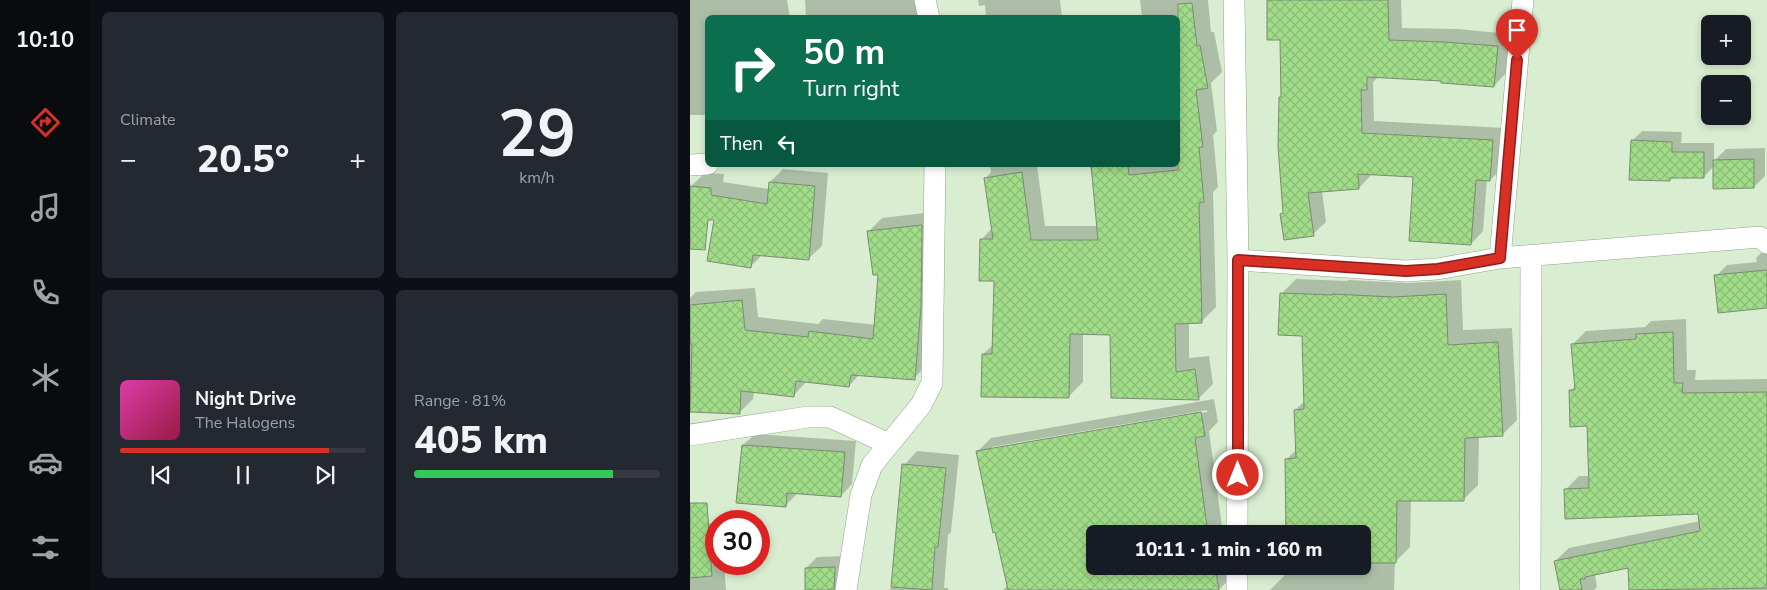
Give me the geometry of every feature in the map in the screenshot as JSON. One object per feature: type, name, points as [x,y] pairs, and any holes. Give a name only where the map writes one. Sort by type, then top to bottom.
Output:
[{"type":"street","points":[[925,0],[928,15]]},
{"type":"street","points":[[1234,0],[1238,260],[1238,525]]},
{"type":"street","points":[[1500,258],[1522,0]]},
{"type":"street","points":[[690,165],[705,164]]},
{"type":"street","points":[[846,590],[860,496],[872,465],[921,405],[932,383],[935,167]]},
{"type":"street","points":[[1238,260],[1406,271],[1438,269],[1500,258],[1760,237],[1767,243]]},
{"type":"street","points":[[1530,590],[1531,256]]},
{"type":"street","points":[[690,436],[808,417],[830,417],[889,444]]},
{"type":"street","points":[[1237,575],[1237,590]]},
{"type":"building","points":[[1267,0],[1388,0],[1389,40],[1498,46],[1494,87],[1441,83],[1441,81],[1367,77],[1367,90],[1361,90],[1362,133],[1493,140],[1490,181],[1476,180],[1471,245],[1409,241],[1413,177],[1358,174],[1359,189],[1308,193],[1314,236],[1284,240],[1280,214],[1283,213],[1278,146],[1279,97],[1281,97],[1280,40],[1267,40]]},
{"type":"building","points":[[1192,3],[1197,46],[1200,45],[1208,88],[1196,90],[1203,147],[1199,147],[1204,202],[1199,203],[1202,323],[1175,324],[1176,372],[1195,369],[1199,400],[1111,398],[1110,335],[1070,334],[1069,398],[981,397],[982,354],[992,354],[994,281],[979,281],[980,239],[993,239],[984,178],[1022,172],[1031,240],[1098,240],[1091,167],[1128,167],[1129,175],[1178,170],[1178,167],[1180,167],[1180,15],[1178,15],[1178,4]]},
{"type":"building","points":[[1631,140],[1672,142],[1672,152],[1704,152],[1704,178],[1670,178],[1670,181],[1629,180]]},
{"type":"building","points":[[1754,159],[1754,188],[1713,189],[1713,160]]},
{"type":"building","points":[[769,182],[815,186],[809,260],[753,255],[751,268],[707,261],[714,220],[708,220],[705,250],[690,249],[690,186],[711,188],[711,195],[767,204]]},
{"type":"building","points":[[922,225],[921,306],[915,380],[851,375],[849,387],[796,381],[794,397],[741,391],[740,414],[690,412],[692,344],[690,344],[690,305],[742,300],[745,330],[808,337],[809,331],[873,339],[878,275],[873,275],[867,231]]},
{"type":"building","points":[[1767,270],[1767,308],[1718,313],[1714,275]]},
{"type":"building","points":[[1280,293],[1393,297],[1446,294],[1448,345],[1498,342],[1503,436],[1465,438],[1464,501],[1397,501],[1396,563],[1371,563],[1371,525],[1286,525],[1285,459],[1296,458],[1294,410],[1304,409],[1302,336],[1278,335]]},
{"type":"building","points":[[1673,332],[1674,383],[1683,383],[1682,393],[1767,392],[1767,588],[1629,590],[1628,568],[1580,579],[1582,590],[1560,590],[1554,561],[1700,531],[1698,514],[1565,519],[1564,489],[1589,488],[1587,426],[1570,427],[1569,390],[1575,390],[1571,344],[1636,339],[1636,334]]},
{"type":"building","points":[[1201,412],[1205,436],[1195,438],[1207,525],[1086,525],[1086,575],[1216,575],[1219,590],[1008,590],[995,532],[993,533],[976,451]]},
{"type":"building","points":[[742,445],[845,452],[841,497],[787,493],[786,507],[736,503]]},
{"type":"building","points":[[902,464],[946,468],[938,547],[935,547],[932,590],[891,587]]},
{"type":"building","points":[[690,503],[707,503],[707,510],[705,510],[705,575],[712,576],[690,578]]},
{"type":"building","points":[[835,567],[834,590],[805,590],[805,568]]},
{"type":"route","points":[[1238,475],[1238,260],[1406,271],[1438,269],[1500,258],[1517,60]]}]
